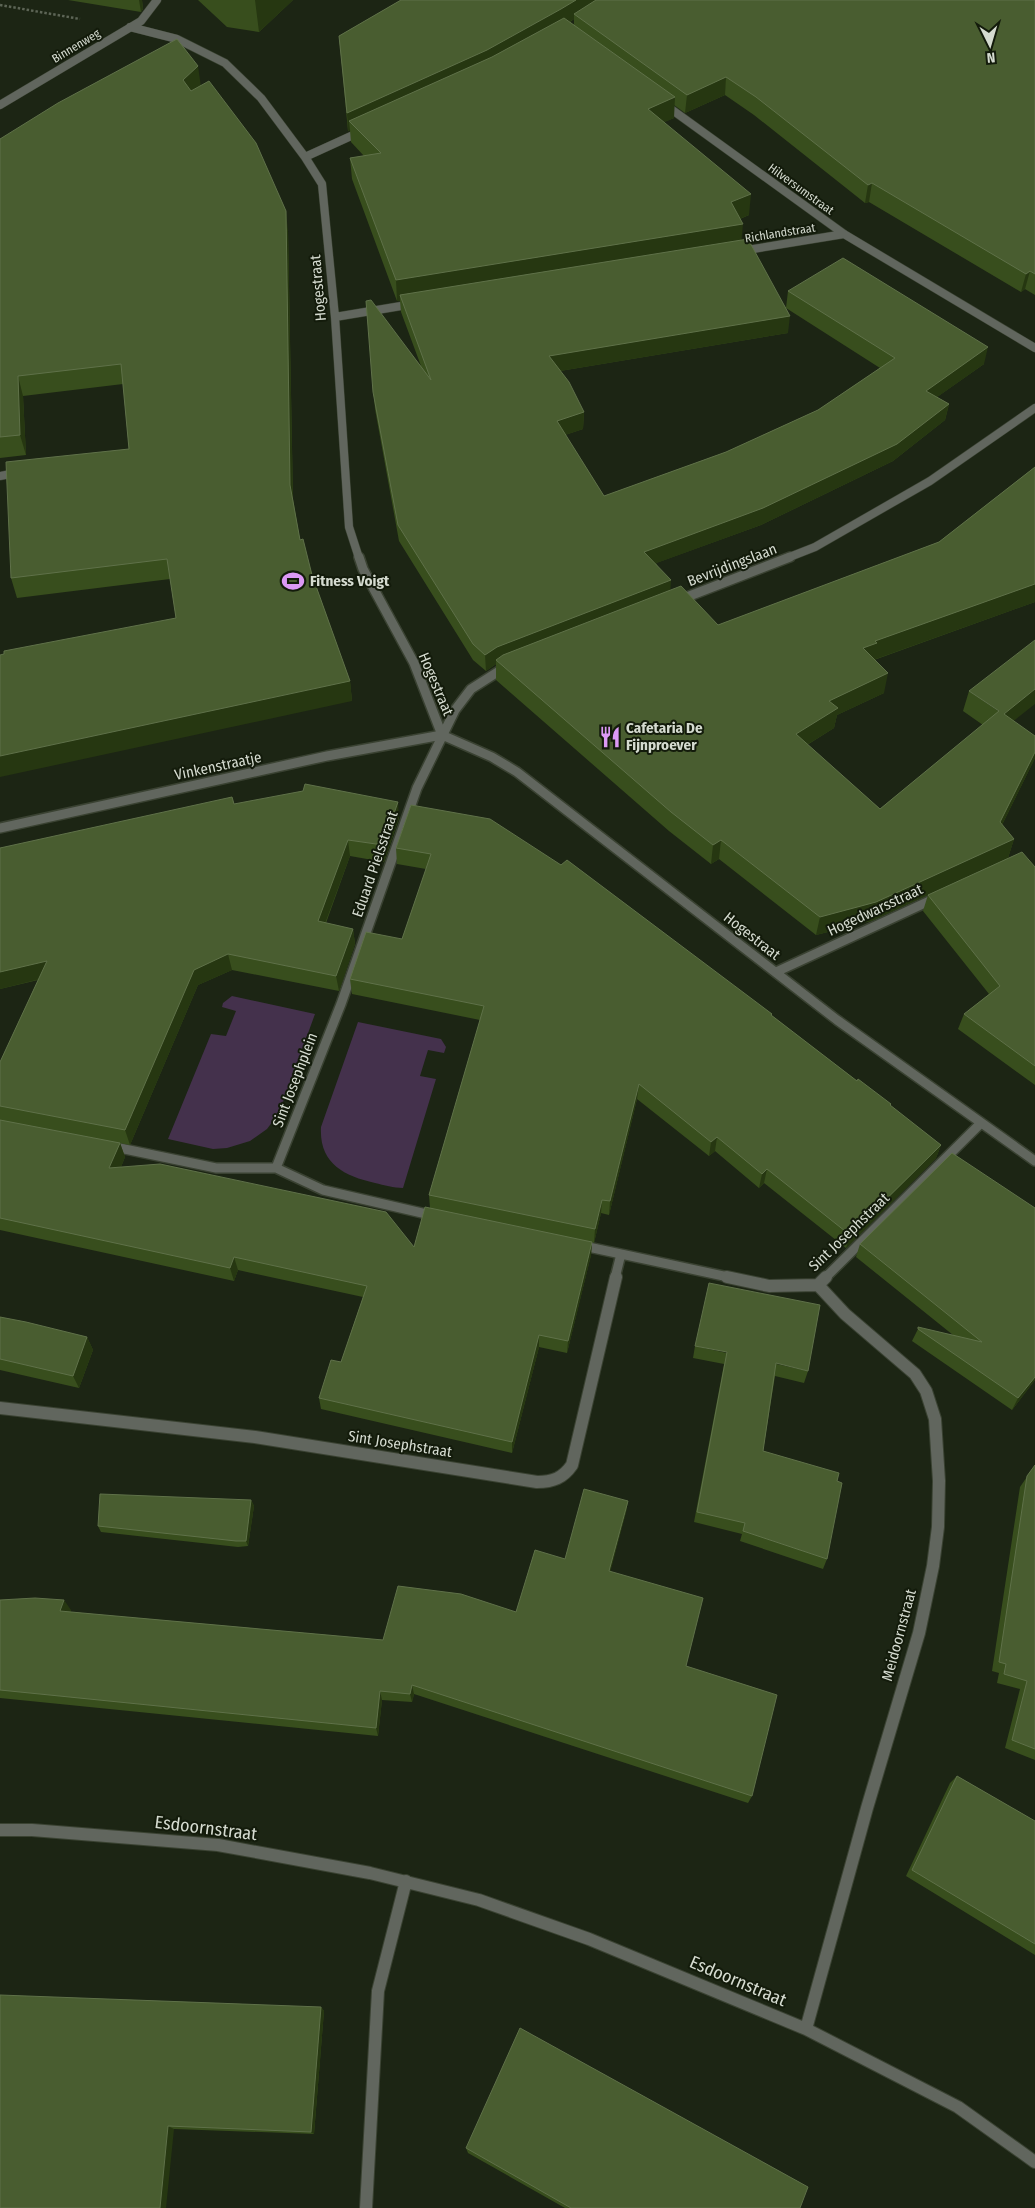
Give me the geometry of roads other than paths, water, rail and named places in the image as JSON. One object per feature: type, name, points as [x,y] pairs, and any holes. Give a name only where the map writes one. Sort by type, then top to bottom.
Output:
[{"type":"street","name":"Binnenweg","points":[[0,105],[141,20],[157,0]]},
{"type":"street","name":"Hogestraat","points":[[130,27],[176,39],[225,63],[261,98],[305,157],[322,184],[335,317],[349,527],[363,569],[414,663],[442,735],[485,754],[516,772],[776,972],[980,1124],[1035,1162]]},
{"type":"street","name":"Hilversumstraat","points":[[660,101],[844,234],[1035,348]]},
{"type":"street","points":[[305,157],[367,129]]},
{"type":"street","name":"Richlandstraat","points":[[736,251],[844,234]]},
{"type":"street","points":[[335,317],[423,303]]},
{"type":"street","name":"Bevrijdingslaan","points":[[667,605],[815,547],[930,481],[1035,408]]},
{"type":"street","points":[[0,476],[26,471]]},
{"type":"street","points":[[442,735],[455,710],[471,689],[500,669],[519,662]]},
{"type":"street","name":"Vinkenstraatje","points":[[0,828],[335,755],[442,735]]},
{"type":"street","name":"Eduard Pielsstraat","points":[[341,1004],[406,817],[417,788],[442,735]]},
{"type":"street","name":"Hogedwarsstraat","points":[[776,972],[943,895]]},
{"type":"street","name":"Sint Josephplein","points":[[276,1168],[341,1004]]},
{"type":"street","name":"Sint Josephstraat","points":[[572,1244],[769,1286],[818,1285],[980,1124]]},
{"type":"street","points":[[103,1145],[216,1168],[276,1168],[322,1190],[444,1218]]},
{"type":"street","name":"Sint Josephstraat","points":[[0,1408],[255,1437],[537,1482],[552,1482],[561,1478],[572,1465],[620,1254]]},
{"type":"street","name":"Meidoornstraat","points":[[806,2029],[867,1808],[919,1633],[933,1566],[938,1527],[940,1481],[936,1419],[926,1391],[915,1374],[845,1314],[818,1285]]},
{"type":"street","name":"Esdoornstraat","points":[[0,1830],[32,1830],[218,1845],[406,1881],[480,1900],[589,1939],[806,2029],[958,2107],[1035,2162]]},
{"type":"street","points":[[366,2208],[378,1991],[406,1881]]},
{"type":"place","name":"Fitness Voigt","points":[[293,581]]},
{"type":"place","name":"Cafetaria De Fijnproever","points":[[610,737]]}]
